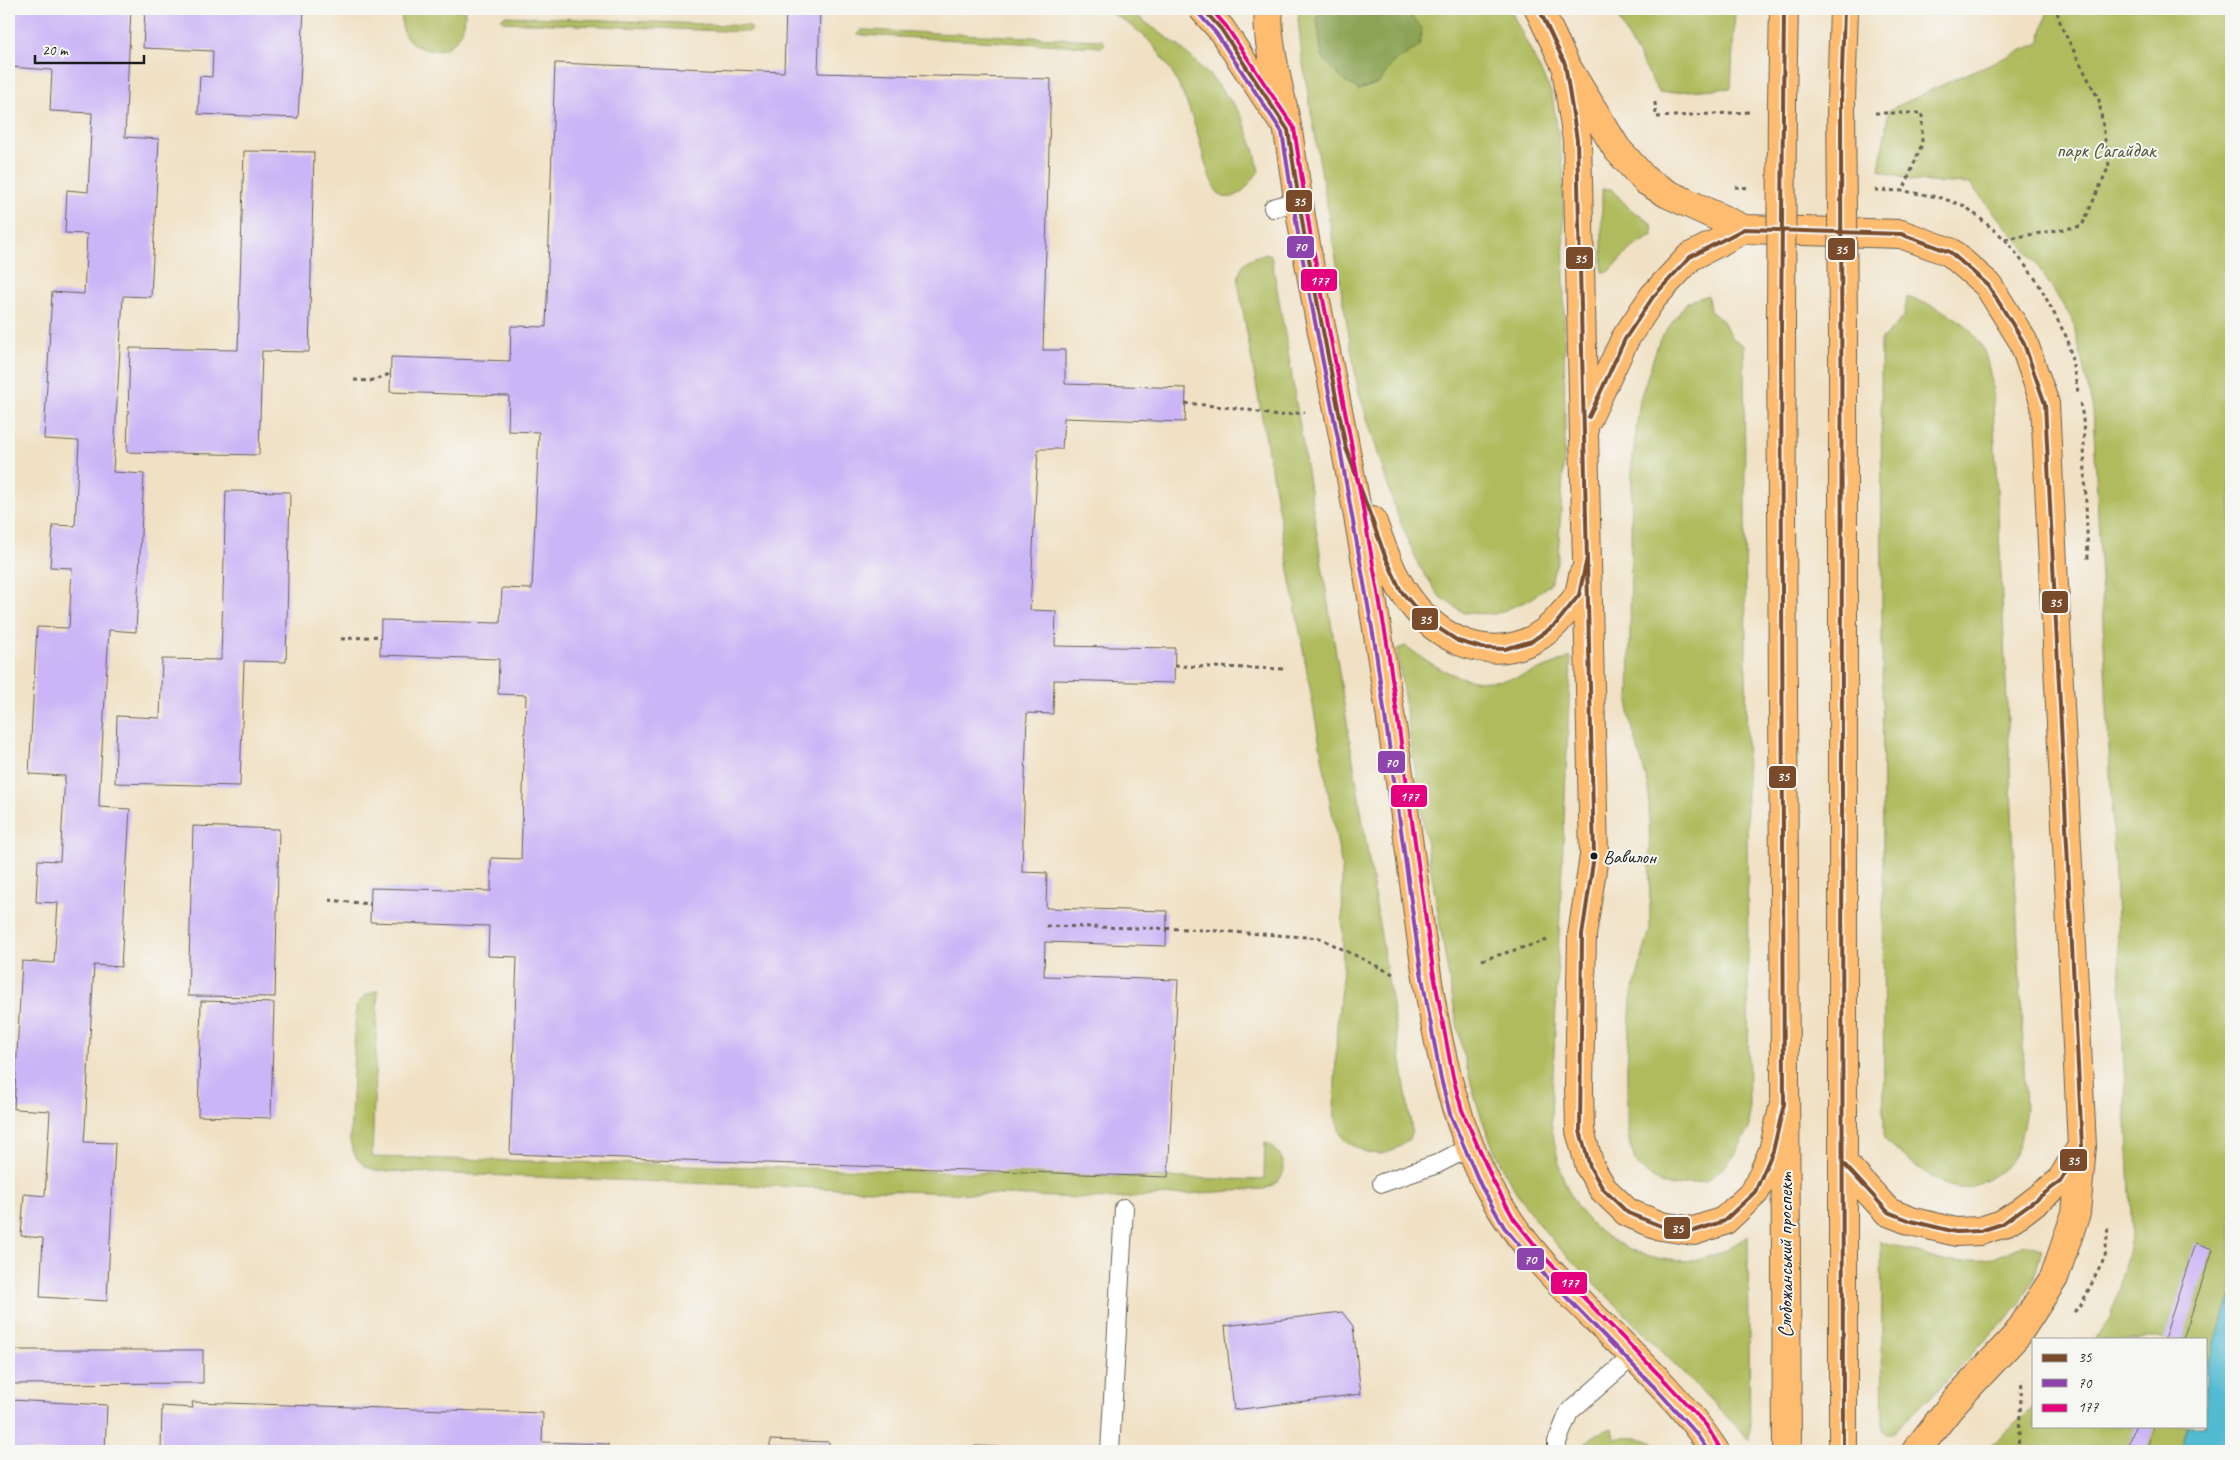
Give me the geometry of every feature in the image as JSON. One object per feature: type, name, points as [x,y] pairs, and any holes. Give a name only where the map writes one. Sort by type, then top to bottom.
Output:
[{"type":"main road","points":[[1202,9],[1221,29],[1288,130]]},
{"type":"main road","points":[[1269,9],[1269,32],[1288,130],[1286,204],[1305,239],[1346,448],[1381,644],[1427,971],[1447,1078],[1456,1112],[1487,1184],[1510,1223],[1542,1264],[1633,1356],[1701,1429],[1715,1451]]},
{"type":"main road","points":[[1539,9],[1565,64],[1617,149],[1646,180],[1668,194],[1744,229],[1901,234],[1950,252],[1988,285],[2022,341],[2045,404],[2082,1146],[2076,1213],[2054,1278],[2017,1335],[1955,1401],[1916,1451]]},
{"type":"main road","name":"Слобожанський проспект","points":[[1784,9],[1781,325],[1787,1451]]},
{"type":"main road","points":[[1843,1451],[1844,1164],[1841,1005],[1842,102],[1844,9]]},
{"type":"main road","points":[[1565,64],[1577,140],[1594,856],[1582,935],[1578,1087],[1580,1131],[1590,1167],[1603,1189],[1628,1213],[1661,1226],[1694,1231],[1724,1221],[1755,1192],[1772,1151],[1784,1104]]},
{"type":"main road","points":[[1584,426],[1626,339],[1654,297],[1690,257],[1744,229]]},
{"type":"main road","points":[[1346,448],[1384,556],[1401,591],[1426,620],[1458,641],[1482,648],[1506,649],[1532,641],[1555,625],[1578,595],[1587,558]]},
{"type":"main road","points":[[1844,1164],[1888,1212],[1911,1221],[1956,1232],[1980,1231],[2002,1224],[2022,1212],[2060,1182],[2082,1146]]},
{"type":"lane","points":[[1382,1183],[1437,1164],[1470,1147]]},
{"type":"lane","points":[[1110,1451],[1124,1208]]},
{"type":"lane","points":[[1557,1451],[1557,1442],[1569,1412],[1633,1356]]},
{"type":"path","points":[[2006,239],[2082,226],[2109,166],[2099,100],[2062,28],[2056,9]]},
{"type":"path","points":[[1655,102],[1656,117],[1749,113]]},
{"type":"path","points":[[1875,114],[1922,114],[1922,144],[1903,191]]},
{"type":"path","points":[[354,380],[370,381],[390,374]]},
{"type":"path","points":[[1185,403],[1244,409],[1277,416],[1306,412]]},
{"type":"path","points":[[342,639],[381,636]]},
{"type":"path","points":[[1175,666],[1287,668]]},
{"type":"path","points":[[329,900],[370,904]]},
{"type":"path","points":[[1046,926],[1188,929],[1320,938],[1396,976]]},
{"type":"path","points":[[1482,960],[1548,940]]},
{"type":"path","points":[[2018,1451],[2022,1372]]},
{"type":"green space","points":[[402,9],[465,9],[465,18],[458,38],[450,46],[443,49],[429,50],[415,45],[405,35]]},
{"type":"green space","points":[[1105,9],[1127,9],[1180,47],[1212,78],[1234,105],[1243,119],[1255,152],[1259,171],[1249,185],[1240,193],[1235,196],[1224,197],[1215,188],[1207,170],[1189,108],[1177,82],[1162,57],[1139,31]]},
{"type":"green space","points":[[1300,9],[1510,9],[1552,94],[1563,167],[1565,438],[1558,559],[1550,584],[1529,600],[1495,614],[1464,613],[1440,597],[1419,566],[1396,512],[1358,389],[1302,58],[1298,18]]},
{"type":"green space","points":[[1321,9],[1404,9],[1421,26],[1420,46],[1393,62],[1379,83],[1359,90],[1343,80],[1322,57],[1317,19]]},
{"type":"green space","points":[[1613,9],[1735,9],[1731,88],[1659,93]]},
{"type":"green space","name":"парк Сагайдак","points":[[2048,9],[2231,9],[2231,1451],[1984,1451],[2032,1409],[2032,1428],[2208,1428],[2208,1338],[2096,1338],[2111,1319],[2132,1236],[2093,410],[2073,321],[2036,263],[1970,184],[1913,181],[1879,170],[1889,110],[2039,43]]},
{"type":"green space","points":[[504,16],[749,26],[752,29],[749,32],[504,22],[501,19]]},
{"type":"green space","points":[[862,30],[1102,40],[1105,44],[1102,47],[858,35]]},
{"type":"green space","points":[[1602,189],[1611,189],[1630,209],[1652,224],[1653,235],[1629,250],[1610,271],[1602,272]]},
{"type":"green space","points":[[1266,253],[1271,255],[1289,358],[1412,1131],[1409,1139],[1392,1151],[1381,1154],[1367,1153],[1347,1142],[1341,1136],[1334,1113],[1337,1026],[1343,969],[1342,869],[1238,282],[1243,265],[1250,259]]},
{"type":"green space","points":[[1708,295],[1710,311],[1723,321],[1731,337],[1744,346],[1749,1129],[1734,1156],[1722,1169],[1706,1181],[1673,1186],[1660,1184],[1637,1165],[1630,1146],[1627,1128],[1627,1065],[1631,999],[1650,929],[1649,789],[1629,715],[1632,465],[1640,399],[1659,341],[1687,302]]},
{"type":"green space","points":[[1907,297],[1929,304],[1966,326],[1983,349],[1992,382],[2026,1110],[2020,1141],[2013,1157],[2000,1171],[1990,1178],[1965,1188],[1952,1187],[1931,1177],[1884,1139],[1881,340],[1904,317]]},
{"type":"green space","points":[[1406,646],[1449,673],[1468,679],[1486,681],[1505,680],[1525,675],[1571,657],[1551,1122],[1557,1156],[1568,1189],[1579,1209],[1602,1232],[1615,1242],[1631,1250],[1663,1259],[1696,1260],[1717,1254],[1748,1236],[1750,1440],[1548,1235],[1515,1190],[1499,1160],[1475,1097],[1452,998],[1397,649]]},
{"type":"green space","points":[[378,990],[372,1157],[1264,1180],[1265,1142],[1283,1160],[1283,1173],[1273,1185],[1264,1189],[1108,1199],[377,1171],[362,1164],[354,1152],[350,1141],[356,1006],[365,996]]},
{"type":"green space","points":[[1881,1241],[1939,1260],[1961,1261],[1994,1258],[2025,1244],[2042,1249],[2034,1278],[2020,1304],[1892,1434],[1886,1434],[1883,1430]]},
{"type":"green space","points":[[1612,1428],[1614,1438],[1640,1438],[1652,1442],[1663,1451],[1583,1451],[1590,1439]]},
{"type":"water","points":[[2231,1294],[2231,1435],[2213,1451],[2180,1451],[2187,1428],[2208,1428],[2208,1364]]},
{"type":"building","points":[[9,9],[131,9],[125,137],[159,139],[151,297],[123,296],[113,472],[144,474],[136,632],[109,630],[99,800],[99,807],[130,809],[121,967],[94,965],[84,1142],[115,1143],[107,1301],[40,1297],[43,1238],[21,1236],[24,1194],[45,1196],[50,1111],[14,1109],[22,961],[54,963],[58,903],[36,902],[38,860],[60,861],[65,776],[29,774],[37,627],[69,628],[72,568],[50,567],[53,525],[75,526],[79,441],[44,439],[52,292],[84,294],[87,234],[65,233],[67,190],[88,192],[92,113],[50,111],[52,70],[9,67]]},
{"type":"building","points":[[145,9],[304,9],[298,118],[198,114],[200,76],[212,77],[213,51],[143,48]]},
{"type":"building","points":[[786,9],[820,9],[818,73],[1051,79],[1043,350],[1065,350],[1065,384],[1186,388],[1185,422],[1064,418],[1062,449],[1038,449],[1030,610],[1056,611],[1055,646],[1175,648],[1174,683],[1054,680],[1053,714],[1027,713],[1022,872],[1047,873],[1046,908],[1167,911],[1166,946],[1045,942],[1044,976],[1178,980],[1168,1177],[510,1154],[517,957],[488,956],[489,926],[370,922],[371,888],[491,891],[491,858],[521,859],[526,695],[498,694],[499,659],[380,655],[381,620],[500,623],[502,588],[532,589],[539,432],[508,431],[509,396],[390,392],[391,357],[510,361],[511,326],[546,327],[555,63],[784,72]]},
{"type":"building","points":[[244,151],[314,152],[309,352],[262,351],[259,455],[127,452],[130,348],[238,350]]},
{"type":"building","points":[[226,491],[290,492],[286,662],[244,661],[240,786],[115,783],[117,716],[160,718],[162,659],[221,660]]},
{"type":"building","points":[[193,826],[279,829],[275,997],[188,996]]},
{"type":"building","points":[[201,1001],[274,1003],[271,1118],[198,1116]]},
{"type":"building","points":[[2195,1243],[2213,1249],[2183,1338],[2164,1338]]},
{"type":"building","points":[[1342,1312],[1353,1326],[1361,1394],[1234,1410],[1225,1326]]},
{"type":"building","points":[[9,1350],[203,1350],[203,1383],[9,1384]]},
{"type":"building","points":[[9,1400],[107,1405],[105,1451],[9,1451]]},
{"type":"building","points":[[192,1402],[543,1413],[542,1442],[608,1444],[608,1451],[161,1451],[162,1406],[193,1408]]},
{"type":"building","points":[[2134,1428],[2153,1428],[2146,1451],[2127,1451]]},
{"type":"building","points":[[770,1440],[829,1442],[829,1451],[770,1451]]},
{"type":"building","points":[[975,1446],[1032,1448],[1032,1451],[975,1451]]},
{"type":"transit line","name":"35","points":[[1203,9],[1221,29],[1288,130],[1305,239],[1346,448],[1385,556],[1401,591],[1426,620],[1458,641],[1482,648],[1505,649],[1532,641],[1555,625],[1579,595],[1587,558]]},
{"type":"transit line","name":"177","points":[[1211,9],[1226,26],[1294,128],[1311,238],[1352,447],[1387,643],[1433,970],[1453,1077],[1462,1110],[1493,1181],[1514,1219],[1547,1260],[1706,1425],[1720,1448]]},
{"type":"transit line","name":"35","points":[[1539,9],[1565,64],[1577,140],[1594,856],[1582,935],[1580,1131],[1590,1167],[1603,1189],[1628,1213],[1661,1226],[1694,1231],[1724,1221],[1755,1192],[1773,1151],[1784,1104],[1781,325],[1784,9]]},
{"type":"transit line","name":"35","points":[[1843,1451],[1841,101],[1844,9]]},
{"type":"transit line","name":"70","points":[[1198,13],[1216,33],[1282,132],[1299,240],[1340,449],[1375,645],[1421,972],[1441,1079],[1450,1114],[1481,1186],[1504,1227],[1538,1268],[1658,1391],[1696,1433],[1708,1451]]},
{"type":"transit line","name":"35","points":[[1589,417],[1625,339],[1653,297],[1690,257],[1744,229],[1901,234],[1950,252],[1988,285],[2023,341],[2045,404],[2082,1146],[2060,1182],[2002,1224],[1980,1231],[1956,1232],[1911,1221],[1888,1212],[1844,1164]]},
{"type":"place","name":"Вавилон","points":[[1594,856]]}]
